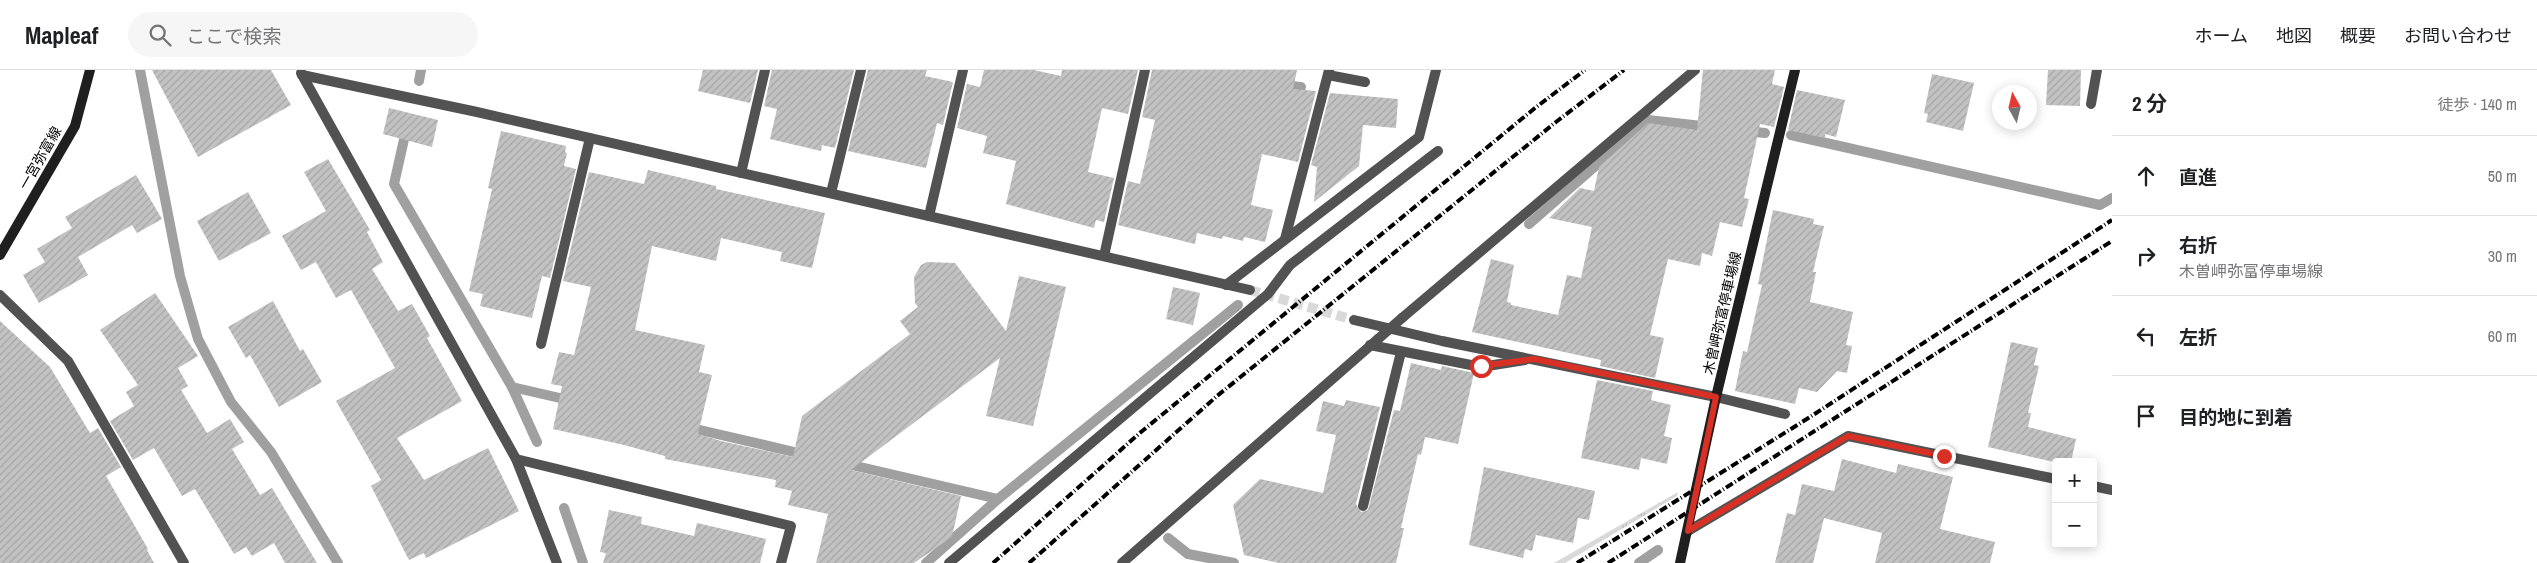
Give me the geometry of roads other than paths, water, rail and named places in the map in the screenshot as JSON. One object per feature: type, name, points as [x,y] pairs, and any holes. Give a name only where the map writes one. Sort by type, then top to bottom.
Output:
[{"type":"main road","name":"一宮弥富線","points":[[0,255],[75,126],[90,70]]},
{"type":"main road","name":"木曽岬弥富停車場線","points":[[1680,563],[1716,397],[1794,70]]},
{"type":"street","points":[[741,173],[765,70]]},
{"type":"street","points":[[831,193],[861,70]]},
{"type":"street","points":[[929,216],[963,70]]},
{"type":"street","points":[[1104,256],[1145,70]]},
{"type":"street","points":[[1226,285],[1419,137],[1436,70]]},
{"type":"street","points":[[1122,563],[1374,342],[1695,70]]},
{"type":"street","points":[[2091,104],[2097,70]]},
{"type":"street","points":[[301,73],[1250,290]]},
{"type":"street","points":[[301,73],[516,460],[557,563]]},
{"type":"street","points":[[1285,239],[1329,73],[1365,82]]},
{"type":"street","points":[[541,344],[590,138]]},
{"type":"street","points":[[949,563],[1268,294],[1290,265],[1438,151]]},
{"type":"street","points":[[0,295],[68,362],[184,563]]},
{"type":"street","points":[[1354,320],[1442,341],[1716,397],[1785,414]]},
{"type":"street","points":[[1374,342],[1402,352],[1481,366],[1534,359]]},
{"type":"street","points":[[1363,506],[1402,352]]},
{"type":"street","points":[[1688,531],[1848,436],[2052,478]]},
{"type":"street","points":[[516,460],[791,526],[782,563]]},
{"type":"street","points":[[2097,487],[2112,490]]},
{"type":"waterway","points":[[140,70],[180,276],[198,339],[231,402],[271,452],[338,563]]},
{"type":"waterway","points":[[419,81],[421,70]]},
{"type":"waterway","points":[[1280,85],[1301,87]]},
{"type":"waterway","points":[[1529,224],[1648,120],[1711,127]]},
{"type":"waterway","points":[[407,126],[394,184],[512,387],[537,442]]},
{"type":"waterway","points":[[1746,131],[1765,133]]},
{"type":"waterway","points":[[1791,135],[2100,205],[2112,198]]},
{"type":"waterway","points":[[926,563],[998,499],[1238,305]]},
{"type":"waterway","points":[[512,387],[573,401]]},
{"type":"waterway","points":[[687,427],[807,455]]},
{"type":"waterway","points":[[843,463],[998,499]]},
{"type":"waterway","points":[[564,508],[583,563]]},
{"type":"waterway","points":[[1168,538],[1188,554],[1234,563]]},
{"type":"waterway","points":[[1639,563],[1658,550]]},
{"type":"tunnel","points":[[1250,290],[1354,320]]},
{"type":"railway","points":[[993,563],[1141,432],[1535,108],[1585,70]]},
{"type":"railway","points":[[1029,563],[1217,396],[1556,122],[1624,70]]},
{"type":"railway","points":[[1577,563],[1810,417],[2112,220]]},
{"type":"railway","points":[[1608,563],[2112,241]]}]
